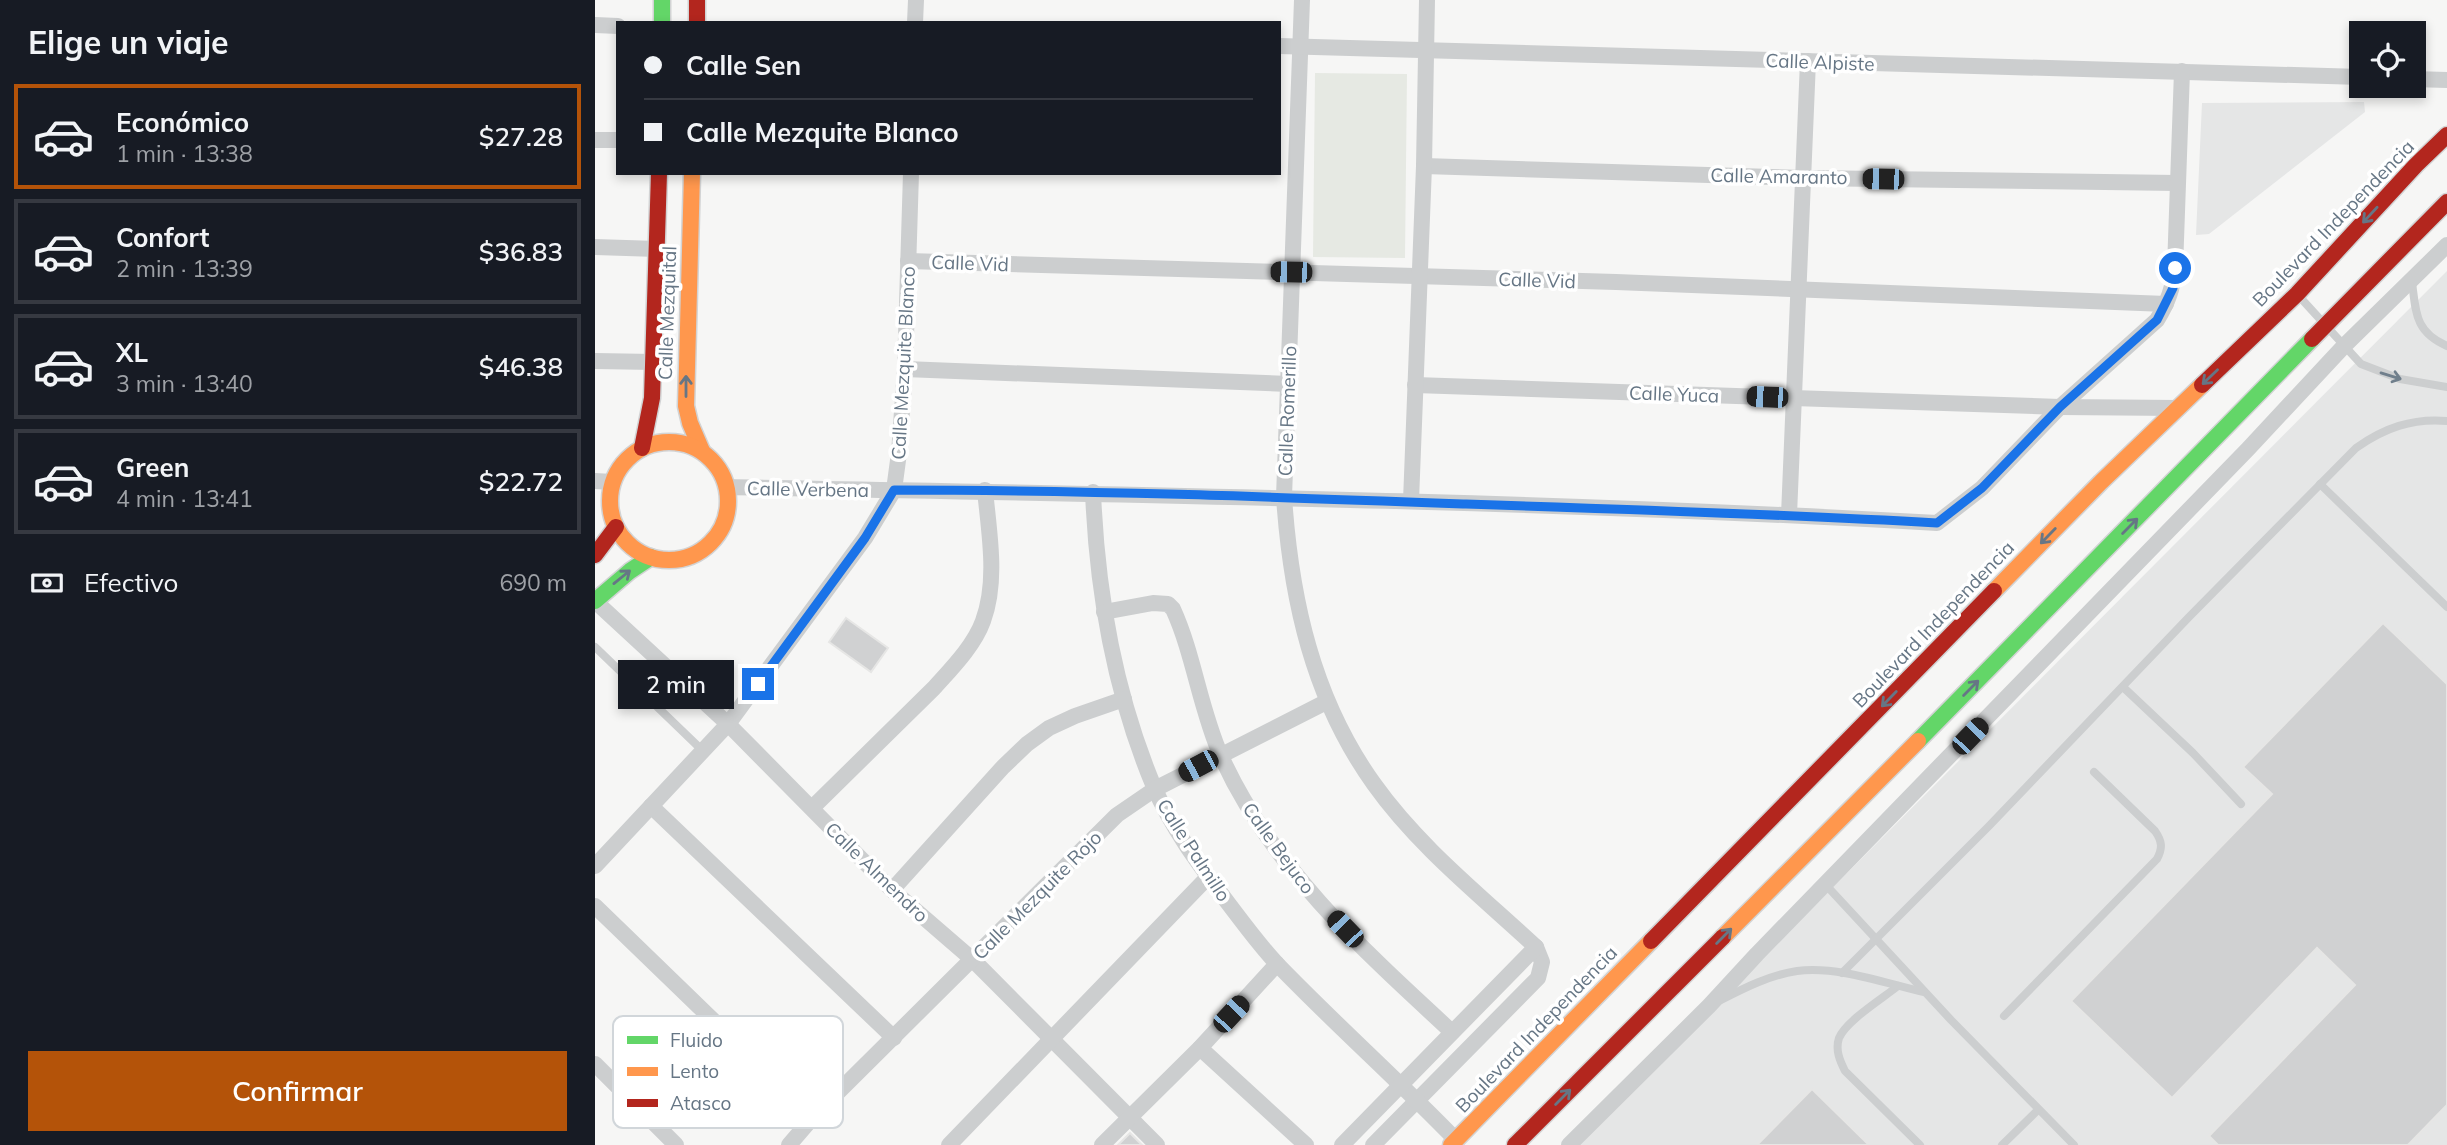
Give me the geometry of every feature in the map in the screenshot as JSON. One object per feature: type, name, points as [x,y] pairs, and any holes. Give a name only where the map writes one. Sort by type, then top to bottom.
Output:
[{"type":"main road","points":[[662,0],[662,21]]},
{"type":"main road","points":[[697,0],[697,21]]},
{"type":"main road","name":"Boulevard Independencia","points":[[1454,1142],[2101,482],[2297,294],[2447,135]]},
{"type":"main road","name":"Calle Mezquital","points":[[642,448],[652,398],[659,175]]},
{"type":"main road","name":"Calle Mezquital","points":[[692,175],[686,406],[702,451]]},
{"type":"main road","points":[[1515,1145],[1869,791],[2447,202]]},
{"type":"main road","points":[[661,442],[683,443],[702,451],[713,461],[727,487],[728,508],[722,527],[709,544],[691,555],[671,560],[651,557],[636,550],[625,540],[610,513],[612,482],[624,462],[642,448],[661,442]]},
{"type":"main road","points":[[595,555],[616,527]]},
{"type":"main road","points":[[595,601],[651,557]]},
{"type":"street","points":[[915,21],[916,0]]},
{"type":"street","name":"Calle Romerillo","points":[[1302,0],[1300,47],[1287,163],[1291,272],[1284,497],[1287,544],[1304,637],[1327,702],[1375,786],[1410,828],[1536,947]]},
{"type":"street","points":[[1411,502],[1424,166],[1427,0]]},
{"type":"street","points":[[595,26],[616,26]]},
{"type":"street","name":"Calle Alpiste","points":[[1281,46],[2349,77]]},
{"type":"street","points":[[1789,515],[1808,61]]},
{"type":"street","points":[[2167,304],[2173,288],[2175,268],[2182,71]]},
{"type":"street","points":[[2426,79],[2447,80]]},
{"type":"street","points":[[595,139],[616,140]]},
{"type":"street","name":"Calle Amaranto","points":[[1424,166],[1803,178],[2177,183]]},
{"type":"street","name":"Calle Mezquite Blanco","points":[[595,866],[728,724],[865,538],[894,490],[905,369],[911,175]]},
{"type":"street","points":[[1569,1145],[1709,1006],[2248,449],[2344,346],[2447,246]]},
{"type":"street","points":[[595,247],[657,249]]},
{"type":"street","name":"Calle Vid","points":[[908,261],[1419,276],[2167,304]]},
{"type":"street","name":"Calle Verbena","points":[[727,487],[1284,497],[1789,515],[1937,523],[1982,488],[2060,407],[2138,339],[2157,320],[2167,304]]},
{"type":"street","points":[[595,361],[654,362]]},
{"type":"street","points":[[905,369],[1289,384]]},
{"type":"street","name":"Calle Yuca","points":[[1415,385],[2060,407],[2178,408]]},
{"type":"street","points":[[595,481],[612,482]]},
{"type":"street","points":[[812,808],[934,688],[982,623],[989,594],[992,560],[985,490]]},
{"type":"street","name":"Calle Palmillo","points":[[1093,492],[1097,565],[1104,612],[1124,699],[1155,789],[1208,877],[1277,964],[1401,1083],[1454,1142]]},
{"type":"street","name":"Calle Almendro","points":[[595,601],[728,724],[892,890],[973,960],[1157,1145]]},
{"type":"street","name":"Calle Bejuco","points":[[1104,612],[1153,603],[1168,604],[1173,609],[1220,754],[1257,824],[1313,896],[1393,978],[1452,1032]]},
{"type":"street","points":[[892,890],[1003,766],[1027,744],[1049,728],[1124,699]]},
{"type":"street","name":"Calle Mezquite Rojo","points":[[843,1088],[1117,816],[1155,789],[1327,702]]},
{"type":"street","points":[[651,806],[894,1038]]},
{"type":"street","points":[[949,1145],[1208,877]]},
{"type":"street","points":[[595,906],[709,1016]]},
{"type":"street","points":[[1342,1145],[1536,947],[1542,962],[1538,978],[1373,1145]]},
{"type":"street","points":[[1102,1145],[1201,1048],[1277,964]]},
{"type":"street","points":[[1201,1048],[1306,1145]]},
{"type":"street","points":[[595,1063],[613,1081]]},
{"type":"street","points":[[659,1128],[676,1145]]},
{"type":"street","name":"Calle Mezquite Rojo","points":[[789,1145],[804,1128]]},
{"type":"lane","points":[[2412,282],[2416,317],[2429,336],[2447,346]]},
{"type":"lane","points":[[2297,294],[2361,364],[2400,379],[2447,387]]},
{"type":"lane","points":[[1842,973],[2356,448],[2388,428],[2409,422],[2447,421]]},
{"type":"lane","points":[[2320,484],[2447,607]]},
{"type":"lane","points":[[595,647],[703,751]]},
{"type":"lane","points":[[2123,687],[2241,804]]},
{"type":"lane","points":[[2004,1016],[2161,852],[2160,838],[2155,831],[2094,772]]},
{"type":"lane","points":[[1825,884],[1925,992],[2074,1145]]},
{"type":"lane","points":[[1709,1006],[1777,976],[1814,970],[1842,973],[1925,992]]},
{"type":"lane","points":[[1898,986],[1846,1028],[1839,1039],[1839,1059],[1845,1071],[1920,1145]]},
{"type":"lane","points":[[2002,1145],[2038,1110]]},
{"type":"shaded area","points":[[1315,73],[1407,74],[1405,258],[1313,257]]},
{"type":"shaded area","points":[[2364,102],[2365,112],[2209,234],[2196,235],[2202,103]]},
{"type":"shaded area","points":[[2447,271],[2447,1145],[1576,1145]]},
{"type":"building","points":[[846,618],[888,648],[871,672],[829,642]]},
{"type":"building","points":[[2383,623],[2447,684],[2447,1105],[2408,1145],[2218,1145],[2209,1136],[2355,985],[2317,948],[2172,1098],[2071,1001],[2272,794],[2243,767]]},
{"type":"building","points":[[1812,1089],[1869,1145],[1757,1145]]},
{"type":"building","points":[[1130,1133],[1142,1145],[1118,1145]]},
{"type":"traffic: fast","points":[[662,0],[662,21]]},
{"type":"traffic: fast","points":[[1918,741],[2312,339]]},
{"type":"traffic: fast","points":[[595,601],[651,557]]},
{"type":"traffic: slow","points":[[692,175],[686,406],[702,451]]},
{"type":"traffic: slow","points":[[1994,591],[2101,482],[2202,385]]},
{"type":"traffic: slow","points":[[669,442],[692,447],[711,459],[723,478],[728,501],[723,524],[711,543],[692,555],[669,560],[646,555],[627,543],[615,524],[610,501],[615,478],[627,459],[646,447],[669,442]]},
{"type":"traffic: slow","points":[[1723,937],[1918,741]]},
{"type":"traffic: slow","points":[[1451,1145],[1651,941]]},
{"type":"traffic: jam","points":[[697,0],[697,21]]},
{"type":"traffic: jam","points":[[2202,385],[2297,294],[2447,135]]},
{"type":"traffic: jam","points":[[642,448],[652,398],[659,175]]},
{"type":"traffic: jam","points":[[2312,339],[2447,202]]},
{"type":"traffic: jam","points":[[595,555],[616,527]]},
{"type":"traffic: jam","points":[[1651,941],[1994,591]]},
{"type":"traffic: jam","points":[[1515,1145],[1723,937]]},
{"type":"route","points":[[758,684],[865,538],[894,490],[1335,499],[1937,523],[1982,488],[2060,407],[2157,320],[2173,288],[2175,268]]}]
